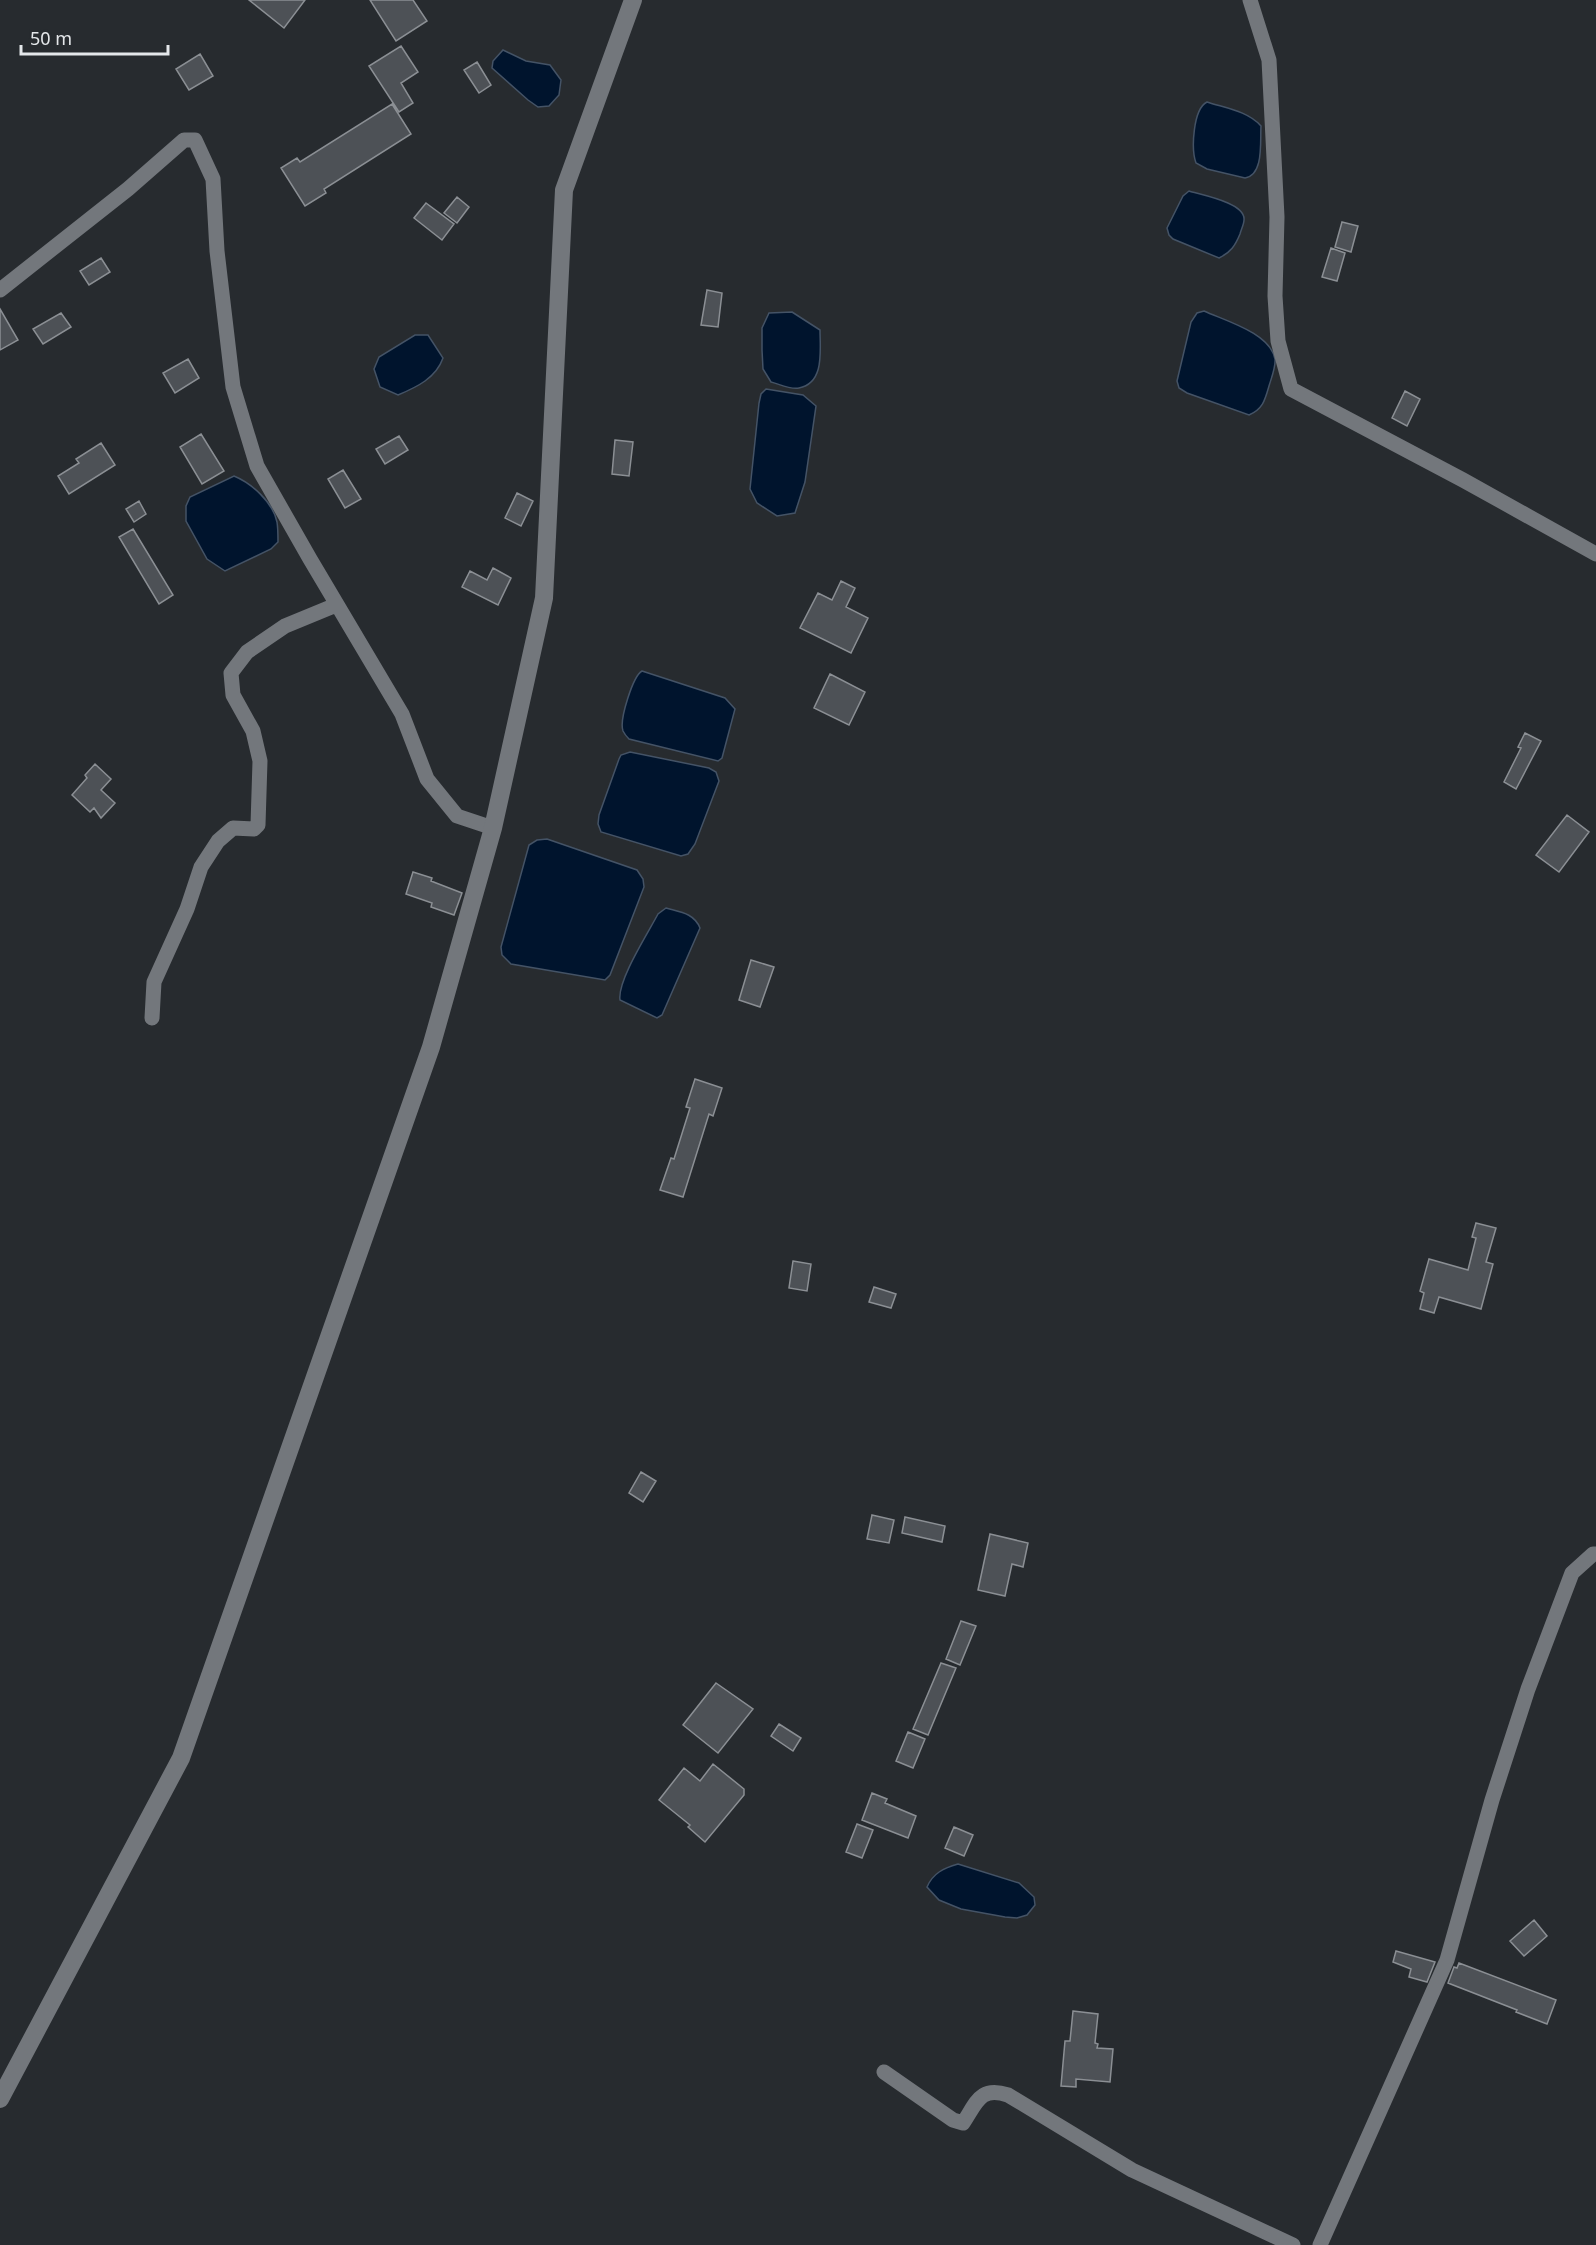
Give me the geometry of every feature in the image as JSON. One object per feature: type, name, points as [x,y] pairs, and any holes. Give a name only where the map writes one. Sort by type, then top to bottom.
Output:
[{"type":"street","points":[[0,2099],[181,1758],[431,1047],[493,828],[544,598],[564,190],[633,0]]},
{"type":"street","points":[[1250,0],[1269,60],[1277,218],[1275,296],[1277,330],[1291,389],[1463,480],[1596,554]]},
{"type":"street","points":[[0,290],[129,189],[184,140],[195,140],[213,179],[217,251],[233,387],[257,466],[336,605],[402,714],[427,779],[457,816],[493,828]]},
{"type":"street","points":[[152,1018],[154,982],[187,909],[201,867],[218,841],[233,828],[254,828],[258,825],[260,761],[253,731],[233,695],[231,673],[247,652],[285,626],[336,605]]},
{"type":"street","points":[[1320,2245],[1447,1960],[1492,1800],[1528,1689],[1572,1574],[1595,1553]]},
{"type":"street","points":[[884,2072],[953,2120],[963,2123],[982,2095],[994,2090],[1008,2095],[1132,2170],[1293,2245]]},
{"type":"water","points":[[503,50],[526,61],[550,65],[561,80],[559,95],[549,106],[538,107],[492,68],[493,61]]},
{"type":"water","points":[[1207,102],[1243,113],[1261,126],[1260,157],[1251,176],[1245,178],[1207,169],[1196,163],[1194,130],[1202,106]]},
{"type":"water","points":[[1189,191],[1231,204],[1243,214],[1244,223],[1236,242],[1230,251],[1219,258],[1173,239],[1169,235],[1167,228],[1183,196]]},
{"type":"water","points":[[1204,311],[1246,329],[1265,342],[1271,350],[1275,366],[1263,404],[1254,413],[1249,415],[1179,388],[1177,381],[1191,322],[1197,313]]},
{"type":"water","points":[[792,312],[820,330],[820,356],[817,373],[807,385],[799,388],[789,388],[771,382],[763,369],[762,328],[769,313]]},
{"type":"water","points":[[415,335],[428,335],[443,358],[436,371],[425,381],[398,395],[380,387],[374,369],[379,357]]},
{"type":"water","points":[[766,389],[803,395],[816,406],[805,482],[795,513],[777,516],[757,503],[750,489],[759,403],[761,394]]},
{"type":"water","points":[[234,476],[254,488],[271,507],[277,522],[278,542],[271,549],[225,571],[207,559],[186,521],[186,506],[190,497]]},
{"type":"water","points":[[642,671],[725,698],[735,709],[722,758],[718,761],[629,739],[623,731],[623,718],[631,689]]},
{"type":"water","points":[[630,752],[709,768],[716,772],[719,781],[695,844],[688,854],[681,856],[601,832],[598,824],[599,815],[619,759],[621,755]]},
{"type":"water","points":[[547,839],[637,870],[643,879],[644,887],[610,975],[605,980],[511,964],[502,955],[501,947],[529,845],[537,840]]},
{"type":"water","points":[[666,908],[690,916],[700,928],[662,1015],[657,1018],[620,1000],[620,992],[628,969],[641,945],[658,914]]},
{"type":"water","points":[[958,1864],[1019,1883],[1034,1897],[1035,1905],[1027,1915],[1017,1918],[961,1909],[939,1900],[927,1887],[929,1882],[948,1867]]},
{"type":"building","points":[[249,0],[305,0],[284,28]]},
{"type":"building","points":[[370,0],[413,0],[427,21],[396,41]]},
{"type":"building","points":[[401,46],[418,72],[401,83],[413,103],[399,112],[369,66]]},
{"type":"building","points":[[200,54],[213,76],[189,90],[176,69]]},
{"type":"building","points":[[477,62],[491,85],[479,93],[464,70]]},
{"type":"building","points":[[392,104],[411,134],[324,189],[326,193],[305,206],[281,168],[297,158],[300,162]]},
{"type":"building","points":[[457,197],[469,207],[457,223],[444,213]]},
{"type":"building","points":[[426,203],[454,224],[442,240],[414,218]]},
{"type":"building","points":[[1342,222],[1358,226],[1351,252],[1335,247]]},
{"type":"building","points":[[1331,248],[1345,253],[1337,281],[1322,277]]},
{"type":"building","points":[[101,258],[110,272],[89,285],[80,271]]},
{"type":"building","points":[[707,290],[722,293],[718,327],[701,325]]},
{"type":"building","points":[[0,309],[18,340],[0,350]]},
{"type":"building","points":[[61,313],[71,327],[43,344],[33,329]]},
{"type":"building","points":[[188,359],[199,378],[175,393],[163,373]]},
{"type":"building","points":[[1405,391],[1420,399],[1407,426],[1392,418]]},
{"type":"building","points":[[201,434],[224,471],[202,484],[180,447]]},
{"type":"building","points":[[399,436],[408,450],[385,464],[376,449]]},
{"type":"building","points":[[615,440],[633,442],[629,476],[612,474]]},
{"type":"building","points":[[101,443],[115,465],[69,494],[58,476],[79,463],[76,459]]},
{"type":"building","points":[[343,470],[361,499],[345,508],[328,479]]},
{"type":"building","points":[[517,493],[533,501],[521,526],[505,518]]},
{"type":"building","points":[[139,501],[146,514],[134,522],[126,509]]},
{"type":"building","points":[[133,529],[173,595],[159,604],[119,537]]},
{"type":"building","points":[[493,568],[511,578],[498,605],[462,587],[470,571],[487,580]]},
{"type":"building","points":[[841,581],[855,588],[846,607],[868,618],[851,653],[800,628],[818,593],[832,600]]},
{"type":"building","points":[[830,674],[865,692],[849,725],[814,708]]},
{"type":"building","points":[[1525,733],[1541,741],[1516,789],[1504,782],[1521,748],[1518,747]]},
{"type":"building","points":[[95,764],[111,779],[101,790],[115,803],[101,818],[94,808],[90,812],[72,795],[87,778],[85,775]]},
{"type":"building","points":[[1567,815],[1589,832],[1559,872],[1536,855]]},
{"type":"building","points":[[413,872],[432,878],[431,881],[462,893],[454,915],[431,907],[432,903],[406,894]]},
{"type":"building","points":[[751,960],[774,967],[760,1007],[739,1000]]},
{"type":"building","points":[[695,1079],[722,1088],[713,1116],[709,1114],[683,1197],[660,1190],[671,1158],[674,1159],[690,1108],[686,1107]]},
{"type":"building","points":[[1476,1223],[1496,1228],[1486,1262],[1493,1264],[1481,1309],[1439,1297],[1434,1313],[1420,1309],[1424,1293],[1420,1291],[1429,1259],[1468,1270],[1476,1238],[1472,1237]]},
{"type":"building","points":[[793,1261],[811,1264],[807,1291],[789,1288]]},
{"type":"building","points":[[874,1287],[896,1294],[891,1308],[869,1302]]},
{"type":"building","points":[[641,1472],[656,1481],[643,1502],[629,1493]]},
{"type":"building","points":[[872,1515],[894,1520],[889,1543],[867,1539]]},
{"type":"building","points":[[905,1517],[945,1526],[942,1542],[902,1533]]},
{"type":"building","points":[[990,1534],[1028,1543],[1023,1567],[1012,1564],[1005,1596],[978,1590]]},
{"type":"building","points":[[961,1621],[976,1626],[960,1665],[946,1659]]},
{"type":"building","points":[[941,1663],[956,1668],[928,1735],[913,1729]]},
{"type":"building","points":[[716,1683],[753,1709],[718,1753],[683,1725]]},
{"type":"building","points":[[779,1724],[801,1738],[793,1751],[771,1736]]},
{"type":"building","points":[[908,1732],[925,1739],[913,1768],[896,1761]]},
{"type":"building","points":[[713,1764],[744,1789],[744,1795],[705,1842],[688,1827],[690,1825],[659,1800],[684,1768],[700,1781]]},
{"type":"building","points":[[872,1793],[887,1799],[885,1803],[916,1816],[908,1838],[862,1820]]},
{"type":"building","points":[[857,1824],[873,1830],[862,1858],[846,1852]]},
{"type":"building","points":[[954,1827],[973,1835],[964,1856],[945,1848]]},
{"type":"building","points":[[1534,1920],[1547,1936],[1524,1956],[1510,1941]]},
{"type":"building","points":[[1396,1951],[1435,1962],[1427,1982],[1409,1977],[1411,1969],[1393,1962]]},
{"type":"building","points":[[1459,1963],[1556,2000],[1547,2024],[1448,1983],[1454,1967],[1457,1968]]},
{"type":"building","points":[[1073,2011],[1098,2014],[1095,2043],[1098,2044],[1097,2048],[1113,2049],[1110,2082],[1076,2079],[1076,2087],[1061,2086],[1065,2041],[1070,2041]]}]
